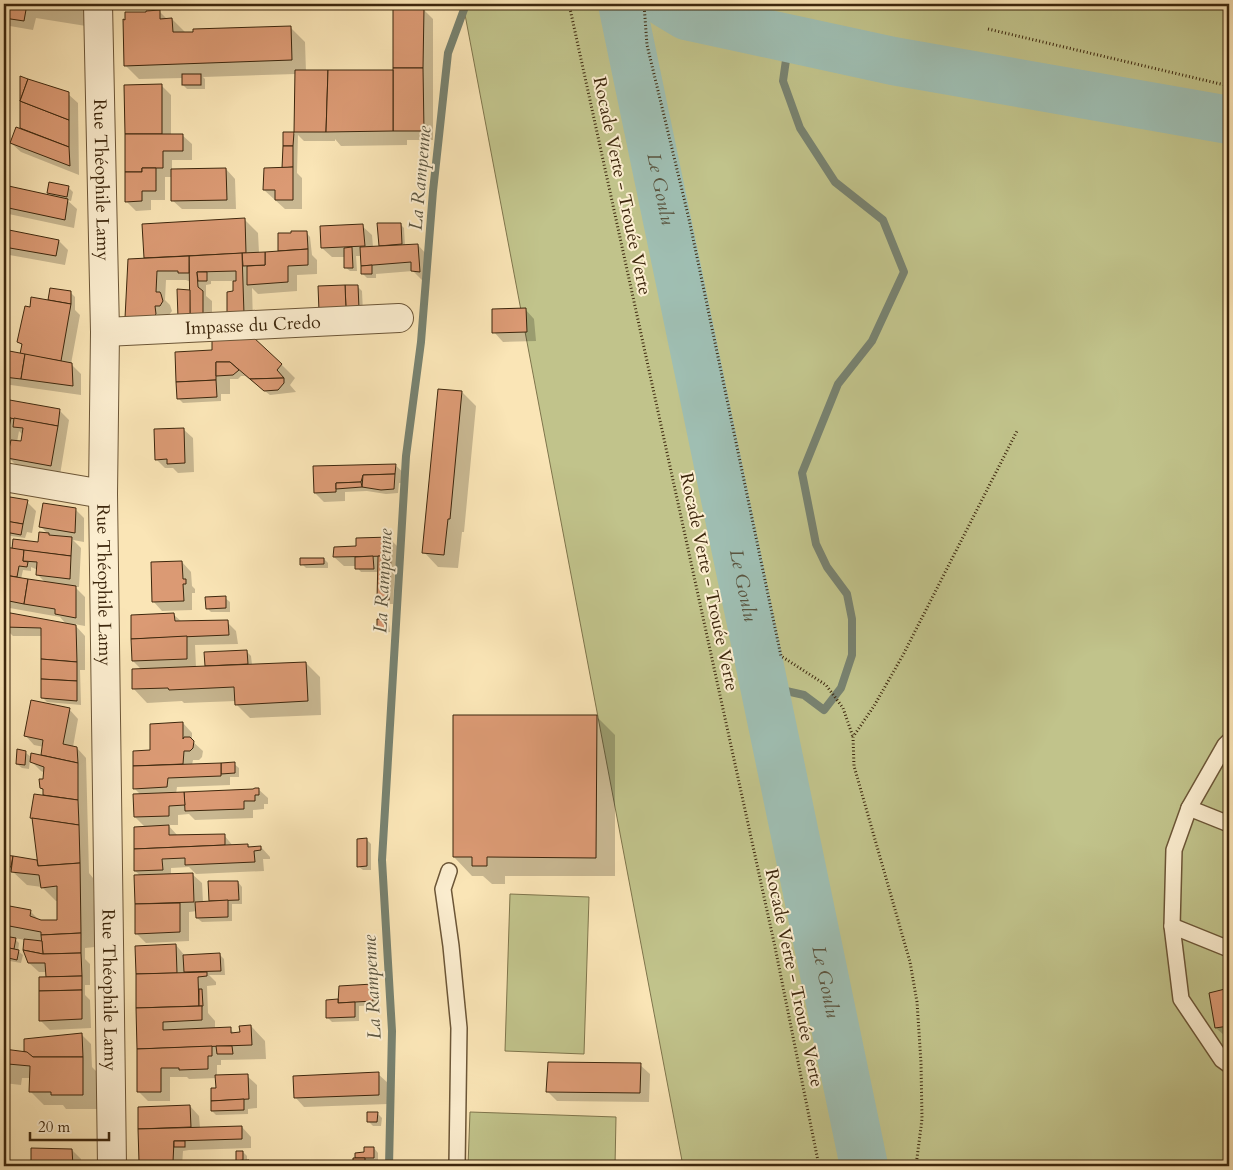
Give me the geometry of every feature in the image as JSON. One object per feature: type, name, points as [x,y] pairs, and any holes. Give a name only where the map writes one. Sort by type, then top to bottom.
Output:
[{"type":"street","name":"Rue Théophile Lamy","points":[[98,4],[105,332],[103,494],[112,1166]]},
{"type":"street","name":"Impasse du Credo","points":[[105,332],[399,318]]},
{"type":"street","points":[[4,476],[103,494]]},
{"type":"lane","points":[[1229,741],[1189,808],[1174,850],[1172,926],[1181,999],[1222,1060],[1229,1064]]},
{"type":"lane","points":[[1189,808],[1229,824]]},
{"type":"lane","points":[[449,871],[443,889],[459,1028],[457,1166]]},
{"type":"lane","points":[[1172,926],[1229,949]]},
{"type":"path","name":"Rocade Verte - Trouée Verte","points":[[568,4],[775,947],[819,1166]]},
{"type":"path","points":[[644,4],[647,45],[688,219],[781,656],[826,684],[843,708],[853,737],[854,766],[910,962],[915,986],[921,1063],[922,1118],[916,1166]]},
{"type":"path","points":[[988,29],[1229,86]]},
{"type":"path","points":[[853,737],[874,706],[903,655],[1017,431]]},
{"type":"green space","points":[[463,4],[675,4],[678,15],[703,4],[1229,4],[1229,1166],[683,1166]]},
{"type":"green space","points":[[510,894],[589,897],[584,1054],[505,1051]]},
{"type":"green space","points":[[470,1112],[616,1117],[615,1166],[468,1166]]},
{"type":"building","points":[[4,4],[27,4],[24,21],[4,18]]},
{"type":"building","points":[[40,4],[68,4],[68,9]]},
{"type":"building","points":[[393,6],[424,8],[423,68],[393,68]]},
{"type":"building","points":[[160,10],[160,19],[172,18],[173,32],[193,32],[193,29],[291,26],[292,60],[124,66],[123,19],[125,20],[125,12]]},
{"type":"building","points":[[393,68],[423,68],[424,131],[393,131]]},
{"type":"building","points":[[295,70],[328,70],[326,132],[294,132]]},
{"type":"building","points":[[328,70],[393,70],[393,131],[326,132]]},
{"type":"building","points":[[182,74],[201,74],[201,85],[182,85]]},
{"type":"building","points":[[20,76],[28,79],[20,101]]},
{"type":"building","points":[[28,79],[69,92],[69,120],[20,101]]},
{"type":"building","points":[[162,84],[162,134],[125,134],[124,85]]},
{"type":"building","points":[[20,101],[69,120],[69,147],[20,128]]},
{"type":"building","points":[[16,127],[69,147],[70,166],[10,143]]},
{"type":"building","points":[[283,132],[294,132],[293,146],[283,146]]},
{"type":"building","points":[[125,134],[183,134],[183,151],[163,151],[163,168],[142,168],[142,172],[125,172]]},
{"type":"building","points":[[283,146],[293,146],[293,167],[282,168]]},
{"type":"building","points":[[293,167],[293,200],[275,200],[275,190],[263,190],[264,168]]},
{"type":"building","points":[[142,168],[156,168],[156,191],[142,191],[142,201],[125,202],[125,172],[142,172]]},
{"type":"building","points":[[226,168],[227,200],[171,201],[171,169]]},
{"type":"building","points":[[49,182],[69,186],[67,197],[47,193]]},
{"type":"building","points":[[4,185],[68,199],[65,220],[4,207]]},
{"type":"building","points":[[245,218],[246,253],[144,258],[142,224]]},
{"type":"building","points":[[377,223],[401,223],[402,244],[379,246]]},
{"type":"building","points":[[363,224],[365,246],[321,248],[320,226]]},
{"type":"building","points":[[4,229],[59,240],[56,256],[4,247]]},
{"type":"building","points":[[291,231],[307,231],[308,249],[278,251],[278,233],[291,233]]},
{"type":"building","points":[[418,244],[420,272],[411,271],[411,262],[361,266],[360,247]]},
{"type":"building","points":[[352,247],[353,268],[344,268],[344,248]]},
{"type":"building","points":[[308,249],[308,265],[288,266],[288,282],[247,285],[247,266],[265,265],[265,252]]},
{"type":"building","points":[[265,252],[265,265],[243,266],[242,253]]},
{"type":"building","points":[[242,253],[244,314],[227,315],[227,292],[233,291],[236,271],[197,272],[198,287],[203,291],[203,317],[190,317],[189,256]]},
{"type":"building","points":[[189,256],[189,273],[157,271],[156,292],[160,292],[163,301],[160,306],[155,306],[156,314],[152,319],[125,318],[128,259]]},
{"type":"building","points":[[372,265],[372,274],[361,274],[361,266]]},
{"type":"building","points":[[197,272],[207,272],[207,281],[198,281]]},
{"type":"building","points":[[345,285],[358,285],[359,309],[346,309]]},
{"type":"building","points":[[345,285],[346,309],[319,311],[318,286]]},
{"type":"building","points":[[50,288],[71,291],[71,304],[48,300]]},
{"type":"building","points":[[177,289],[190,290],[190,317],[178,318]]},
{"type":"building","points":[[31,297],[71,304],[61,361],[20,354],[22,344],[17,342],[25,306],[30,307]]},
{"type":"building","points":[[526,308],[527,332],[492,333],[492,309]]},
{"type":"building","points":[[253,337],[282,364],[277,370],[284,378],[250,379],[230,362],[216,362],[216,380],[176,382],[175,352],[212,350],[212,340]]},
{"type":"building","points":[[4,350],[25,354],[21,379],[4,377]]},
{"type":"building","points":[[25,354],[72,363],[73,386],[21,379]]},
{"type":"building","points":[[216,362],[230,362],[239,370],[233,375],[216,376]]},
{"type":"building","points":[[284,378],[284,383],[278,390],[264,391],[250,379]]},
{"type":"building","points":[[216,380],[217,397],[177,399],[176,382]]},
{"type":"building","points":[[438,389],[462,391],[450,519],[448,519],[444,555],[422,553]]},
{"type":"building","points":[[4,399],[60,409],[58,426],[4,417]]},
{"type":"building","points":[[4,417],[11,418],[7,437],[4,437]]},
{"type":"building","points":[[14,418],[58,426],[51,466],[7,458],[11,440],[21,441],[23,428],[13,427]]},
{"type":"building","points":[[184,428],[185,463],[167,464],[167,459],[155,460],[154,429]]},
{"type":"building","points":[[396,464],[395,474],[363,475],[361,482],[336,483],[336,492],[314,493],[313,466]]},
{"type":"building","points":[[395,474],[394,489],[381,490],[362,487],[363,475]]},
{"type":"building","points":[[361,482],[362,487],[336,489],[336,483]]},
{"type":"building","points":[[4,496],[28,500],[23,524],[4,521]]},
{"type":"building","points":[[43,503],[76,508],[75,533],[39,527]]},
{"type":"building","points":[[6,521],[23,524],[21,535],[5,532]]},
{"type":"building","points":[[39,532],[72,537],[71,556],[12,549],[13,539],[38,542]]},
{"type":"building","points":[[391,537],[390,556],[333,557],[334,547],[356,546],[356,538]]},
{"type":"building","points":[[5,547],[24,550],[23,561],[28,562],[27,567],[19,566],[17,577],[4,575]]},
{"type":"building","points":[[24,550],[71,556],[70,579],[36,575],[37,562],[23,561]]},
{"type":"building","points":[[373,556],[374,569],[355,569],[355,557]]},
{"type":"building","points":[[378,556],[391,556],[389,600],[377,600]]},
{"type":"building","points":[[300,558],[324,558],[324,564],[300,565]]},
{"type":"building","points":[[182,561],[183,579],[186,579],[186,584],[183,584],[184,601],[152,602],[151,562]]},
{"type":"building","points":[[4,575],[28,579],[24,604],[4,600]]},
{"type":"building","points":[[28,579],[76,586],[76,618],[55,614],[55,609],[24,604]]},
{"type":"building","points":[[226,596],[226,608],[206,609],[205,597]]},
{"type":"building","points":[[5,612],[76,625],[77,662],[41,659],[41,628],[4,627]]},
{"type":"building","points":[[174,613],[175,621],[228,620],[229,635],[131,639],[131,615]]},
{"type":"building","points":[[377,619],[385,619],[386,629],[377,629]]},
{"type":"building","points":[[187,636],[187,659],[132,661],[131,639]]},
{"type":"building","points":[[247,650],[248,664],[205,666],[204,652]]},
{"type":"building","points":[[41,659],[77,662],[77,681],[41,679]]},
{"type":"building","points":[[306,662],[308,701],[235,705],[234,687],[169,690],[168,688],[132,689],[132,669]]},
{"type":"building","points":[[41,679],[77,681],[77,701],[41,698]]},
{"type":"building","points":[[31,700],[70,708],[63,744],[77,747],[78,763],[41,755],[43,740],[24,736]]},
{"type":"building","points":[[453,715],[597,715],[596,858],[487,857],[487,866],[472,866],[472,857],[453,857]]},
{"type":"building","points":[[183,722],[183,739],[184,737],[190,737],[194,741],[193,748],[190,751],[184,751],[183,764],[133,766],[133,751],[150,750],[150,724]]},
{"type":"building","points":[[17,749],[26,751],[25,765],[16,764]]},
{"type":"building","points":[[31,753],[78,763],[78,800],[43,795],[39,779],[43,779],[44,767],[30,762]]},
{"type":"building","points":[[235,762],[235,773],[221,774],[221,763]]},
{"type":"building","points":[[221,763],[221,776],[168,778],[167,787],[133,789],[133,766]]},
{"type":"building","points":[[259,788],[259,795],[255,795],[255,801],[244,801],[244,809],[185,811],[184,792]]},
{"type":"building","points":[[184,792],[185,805],[169,806],[169,816],[134,817],[133,794]]},
{"type":"building","points":[[34,794],[78,800],[79,825],[30,818]]},
{"type":"building","points":[[32,818],[79,825],[80,863],[38,866]]},
{"type":"building","points":[[169,825],[169,835],[225,834],[225,845],[134,849],[134,827]]},
{"type":"building","points":[[367,838],[367,866],[357,867],[357,839]]},
{"type":"building","points":[[248,844],[248,847],[261,846],[261,850],[254,851],[255,862],[185,865],[185,858],[162,859],[163,870],[134,871],[134,849]]},
{"type":"building","points":[[4,855],[13,856],[11,867],[4,866]]},
{"type":"building","points":[[13,856],[37,860],[38,866],[80,863],[81,933],[41,935],[41,932],[4,925],[4,905],[31,910],[30,916],[41,920],[57,920],[57,886],[41,888],[39,875],[11,872]]},
{"type":"building","points":[[193,873],[194,902],[135,904],[134,875]]},
{"type":"building","points":[[208,881],[238,881],[239,900],[209,901]]},
{"type":"building","points":[[228,900],[228,917],[196,918],[195,902]]},
{"type":"building","points":[[180,903],[180,932],[135,934],[135,904]]},
{"type":"building","points":[[81,933],[81,953],[43,954],[41,935]]},
{"type":"building","points":[[4,936],[16,938],[14,949],[4,947]]},
{"type":"building","points":[[24,939],[42,941],[43,954],[23,950]]},
{"type":"building","points":[[176,944],[177,973],[136,974],[135,946]]},
{"type":"building","points":[[4,947],[19,950],[17,960],[4,957]]},
{"type":"building","points":[[23,950],[43,954],[81,953],[82,976],[46,977],[45,963],[28,963]]},
{"type":"building","points":[[220,953],[221,971],[184,972],[183,955]]},
{"type":"building","points":[[207,972],[207,976],[198,977],[199,1006],[136,1008],[136,974]]},
{"type":"building","points":[[82,976],[82,990],[39,991],[39,977]]},
{"type":"building","points":[[373,984],[373,1001],[338,1003],[339,986]]},
{"type":"building","points":[[1229,988],[1229,1026],[1215,1028],[1209,993]]},
{"type":"building","points":[[199,989],[202,989],[203,1006],[199,1006]]},
{"type":"building","points":[[82,990],[82,1019],[39,1021],[39,991]]},
{"type":"building","points":[[338,999],[338,1003],[355,1002],[355,1017],[326,1018],[326,1000]]},
{"type":"building","points":[[202,1006],[202,1020],[163,1022],[163,1030],[231,1027],[231,1033],[240,1032],[239,1026],[251,1025],[252,1045],[137,1049],[136,1008]]},
{"type":"building","points":[[82,1033],[83,1057],[33,1057],[24,1051],[24,1039]]},
{"type":"building","points":[[212,1046],[212,1056],[208,1056],[208,1069],[179,1070],[179,1068],[161,1068],[161,1092],[137,1092],[137,1049]]},
{"type":"building","points":[[216,1046],[232,1046],[233,1054],[217,1054]]},
{"type":"building","points":[[4,1049],[27,1052],[33,1057],[83,1057],[83,1095],[51,1095],[51,1092],[29,1092],[30,1066],[8,1064],[7,1072],[4,1071]]},
{"type":"building","points":[[548,1062],[641,1063],[640,1093],[546,1092]]},
{"type":"building","points":[[379,1072],[379,1095],[294,1098],[293,1076]]},
{"type":"building","points":[[248,1074],[249,1099],[211,1101],[211,1088],[216,1088],[215,1075]]},
{"type":"building","points":[[244,1099],[244,1110],[211,1111],[211,1101]]},
{"type":"building","points":[[190,1105],[191,1127],[138,1129],[138,1107]]},
{"type":"building","points":[[367,1112],[378,1112],[377,1122],[367,1122]]},
{"type":"building","points":[[242,1126],[242,1139],[174,1141],[173,1162],[139,1162],[138,1129]]},
{"type":"building","points":[[174,1141],[185,1141],[185,1147],[174,1147]]},
{"type":"building","points":[[364,1147],[374,1147],[374,1158],[355,1158],[355,1153],[364,1152]]},
{"type":"building","points":[[31,1148],[72,1149],[73,1166],[31,1166]]},
{"type":"building","points":[[236,1151],[243,1151],[243,1160],[236,1161]]},
{"type":"building","points":[[353,1158],[365,1158],[365,1164],[353,1165]]},
{"type":"building","points":[[249,1160],[249,1166],[236,1166],[236,1161]]},
{"type":"waterway","name":"La Rampenne","points":[[389,1166],[392,1031],[382,860],[406,456],[421,342],[433,191],[448,53],[466,4]]},
{"type":"waterway","name":"Le Goulu","points":[[622,4],[864,1166]]},
{"type":"waterway","points":[[666,4],[686,16],[893,61],[1229,120]]},
{"type":"waterway","points":[[764,686],[804,695],[824,710],[841,688],[852,655],[852,619],[847,594],[827,567],[816,544],[802,473],[838,384],[872,341],[904,272],[883,220],[835,182],[800,128],[783,81],[789,39]]}]
